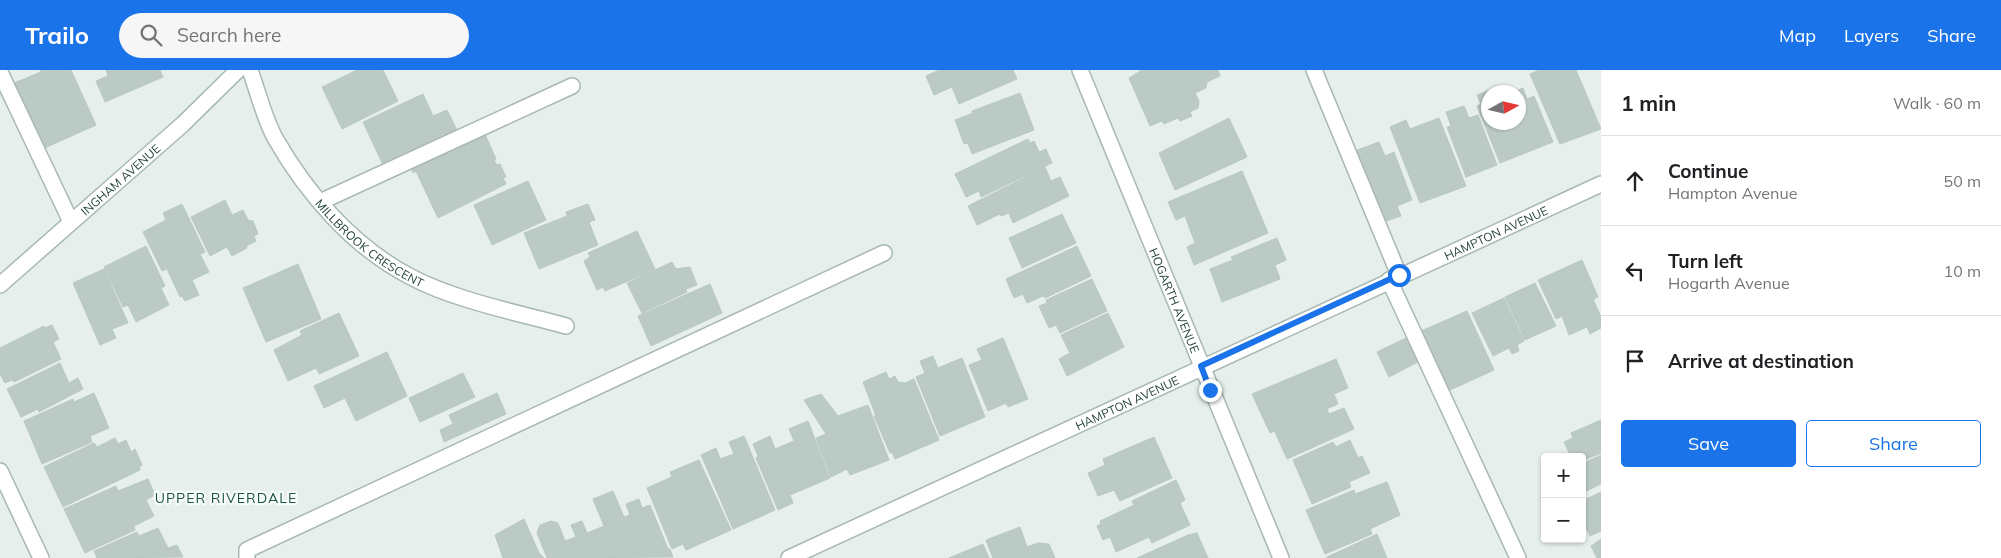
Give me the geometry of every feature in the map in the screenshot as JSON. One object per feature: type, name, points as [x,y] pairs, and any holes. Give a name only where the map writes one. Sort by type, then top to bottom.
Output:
[{"type":"street","name":"INGHAM AVENUE","points":[[0,285],[182,124],[238,70]]},
{"type":"street","name":"MILLBROOK CRESCENT","points":[[250,70],[274,136],[320,202],[372,254],[412,278],[463,297],[566,326]]},
{"type":"street","name":"HOGARTH AVENUE","points":[[1080,70],[1281,558]]},
{"type":"street","points":[[1314,70],[1394,277],[1518,558]]},
{"type":"street","points":[[0,72],[71,222]]},
{"type":"street","points":[[320,202],[572,86]]},
{"type":"street","name":"HAMPTON AVENUE","points":[[789,558],[1394,277],[1601,184]]},
{"type":"street","points":[[247,558],[247,550],[884,253]]},
{"type":"street","points":[[0,471],[41,558]]},
{"type":"building","points":[[40,70],[71,70],[96,125],[40,150],[15,93],[18,92],[14,83],[41,72]]},
{"type":"building","points":[[106,70],[160,70],[163,77],[105,102],[96,81],[108,76]]},
{"type":"building","points":[[357,70],[383,70],[398,101],[342,129],[322,87]]},
{"type":"building","points":[[939,70],[1013,70],[1017,79],[959,104],[952,87],[934,95],[926,76]]},
{"type":"building","points":[[1142,70],[1218,70],[1220,76],[1207,82],[1206,88],[1195,93],[1199,101],[1198,108],[1190,112],[1192,116],[1180,121],[1178,118],[1164,124],[1162,121],[1150,126],[1129,78]]},
{"type":"building","points":[[1539,70],[1576,70],[1601,129],[1560,144],[1530,74]]},
{"type":"building","points":[[1020,93],[1034,130],[972,154],[968,143],[964,144],[955,120],[973,113],[972,111]]},
{"type":"building","points":[[1481,93],[1481,104],[1477,95]]},
{"type":"building","points":[[423,94],[433,116],[447,110],[457,130],[383,165],[363,122]]},
{"type":"building","points":[[1526,96],[1527,99],[1534,96],[1553,142],[1500,163],[1487,130],[1526,130]]},
{"type":"building","points":[[1481,104],[1481,116],[1477,106]]},
{"type":"building","points":[[1464,106],[1469,118],[1478,115],[1481,130],[1484,130],[1497,165],[1466,177],[1447,127],[1451,126],[1446,112]]},
{"type":"building","points":[[1229,118],[1247,157],[1175,190],[1159,153]]},
{"type":"building","points":[[1439,118],[1466,186],[1420,203],[1390,127],[1406,120],[1410,129]]},
{"type":"building","points":[[485,134],[496,159],[494,160],[497,165],[500,164],[506,177],[503,178],[506,184],[438,218],[416,171],[413,173],[411,168]]},
{"type":"building","points":[[1028,139],[1030,143],[1034,141],[1039,152],[1046,149],[1052,163],[981,197],[979,191],[966,197],[955,174]]},
{"type":"building","points":[[1379,142],[1385,156],[1394,152],[1412,200],[1397,206],[1401,216],[1383,222],[1355,151]]},
{"type":"building","points":[[1045,167],[1051,181],[1060,177],[1069,196],[1013,223],[1009,213],[1001,216],[1000,214],[977,225],[968,206]]},
{"type":"building","points":[[1242,171],[1268,233],[1194,265],[1187,247],[1195,243],[1185,216],[1176,220],[1168,202]]},
{"type":"building","points":[[528,181],[546,220],[492,245],[474,205]]},
{"type":"building","points":[[225,200],[232,215],[243,210],[248,220],[253,221],[258,234],[254,236],[256,241],[232,256],[227,247],[210,256],[191,217]]},
{"type":"building","points":[[182,204],[205,252],[200,254],[209,272],[192,280],[199,295],[185,301],[182,296],[180,297],[167,269],[162,271],[143,232],[166,220],[163,213]]},
{"type":"building","points":[[588,204],[595,220],[589,222],[598,245],[539,269],[524,233],[567,216],[566,212]]},
{"type":"building","points":[[1062,214],[1076,243],[1022,268],[1009,238]]},
{"type":"building","points":[[637,231],[655,269],[605,291],[603,287],[597,290],[584,261],[590,257],[588,253]]},
{"type":"building","points":[[1277,238],[1286,260],[1275,265],[1280,279],[1222,302],[1210,269],[1233,260],[1231,257]]},
{"type":"building","points":[[146,246],[165,286],[161,288],[169,305],[136,322],[128,305],[123,307],[104,267]]},
{"type":"building","points":[[1077,246],[1091,276],[1045,298],[1043,296],[1027,303],[1023,294],[1014,298],[1006,279]]},
{"type":"building","points":[[1582,260],[1598,297],[1593,299],[1601,317],[1601,328],[1590,334],[1587,327],[1569,335],[1562,316],[1556,319],[1538,280]]},
{"type":"building","points":[[672,262],[676,269],[690,267],[697,285],[686,289],[687,292],[642,313],[627,283]]},
{"type":"building","points":[[298,264],[321,319],[266,342],[243,288]]},
{"type":"building","points":[[104,269],[128,323],[112,329],[116,338],[100,345],[73,283]]},
{"type":"building","points":[[1092,279],[1107,311],[1060,333],[1056,325],[1049,328],[1039,306],[1047,303],[1046,300]]},
{"type":"building","points":[[1535,283],[1556,326],[1525,340],[1505,297]]},
{"type":"building","points":[[710,284],[722,313],[651,346],[638,316]]},
{"type":"building","points":[[1504,298],[1524,341],[1517,345],[1519,351],[1512,354],[1509,348],[1493,356],[1472,313]]},
{"type":"building","points":[[1467,311],[1494,370],[1448,391],[1421,331]]},
{"type":"building","points":[[339,313],[359,356],[319,374],[316,368],[288,381],[274,350],[302,335],[300,331]]},
{"type":"building","points":[[1108,313],[1124,347],[1067,376],[1059,359],[1070,353],[1061,335]]},
{"type":"building","points":[[52,325],[59,339],[53,342],[61,359],[14,382],[12,380],[5,383],[0,374],[0,348],[44,326],[45,328]]},
{"type":"building","points":[[1003,338],[1028,399],[1008,407],[1006,403],[988,411],[969,365],[982,360],[977,349]]},
{"type":"building","points":[[1406,338],[1418,362],[1389,377],[1377,352]]},
{"type":"building","points":[[387,352],[407,396],[356,421],[345,398],[324,408],[314,386]]},
{"type":"building","points":[[933,356],[938,368],[962,358],[985,417],[940,436],[916,377],[925,373],[920,361]]},
{"type":"building","points":[[1336,359],[1348,388],[1334,394],[1338,404],[1270,433],[1252,394]]},
{"type":"building","points":[[60,363],[69,383],[78,378],[83,389],[39,412],[38,409],[21,417],[7,389]]},
{"type":"building","points":[[886,372],[889,379],[895,376],[898,382],[905,383],[914,379],[939,440],[895,459],[892,452],[890,453],[874,416],[876,416],[863,382]]},
{"type":"building","points":[[463,373],[475,397],[420,422],[409,398]]},
{"type":"building","points":[[94,393],[109,428],[90,436],[92,442],[42,464],[24,421],[73,399],[74,402]]},
{"type":"building","points":[[497,393],[506,414],[444,442],[440,430],[453,424],[449,415]]},
{"type":"building","points":[[821,394],[838,416],[868,405],[889,460],[850,475],[847,469],[831,477],[816,438],[826,434],[804,400]]},
{"type":"building","points":[[1344,408],[1354,429],[1287,459],[1275,432],[1327,409],[1329,414]]},
{"type":"building","points":[[1601,420],[1601,453],[1586,459],[1586,453],[1569,453],[1564,442],[1573,438],[1571,433]]},
{"type":"building","points":[[808,421],[830,478],[790,495],[793,503],[778,510],[756,458],[758,456],[753,444],[770,436],[775,449],[794,441],[789,429]]},
{"type":"building","points":[[744,436],[775,510],[733,529],[701,455],[716,448],[720,459],[734,454],[729,442]]},
{"type":"building","points":[[1154,437],[1172,478],[1120,501],[1114,490],[1098,496],[1088,473],[1105,465],[1103,459]]},
{"type":"building","points":[[115,438],[118,444],[126,440],[131,452],[135,449],[142,465],[139,467],[140,470],[63,507],[44,467],[94,443],[97,447]]},
{"type":"building","points":[[1350,440],[1358,458],[1362,456],[1370,473],[1349,482],[1351,487],[1312,504],[1293,460],[1333,442],[1336,447]]},
{"type":"building","points":[[1601,455],[1601,484],[1586,491],[1586,462]]},
{"type":"building","points":[[699,460],[731,530],[686,550],[683,544],[672,549],[647,488],[672,477],[670,472]]},
{"type":"building","points":[[148,479],[155,495],[146,500],[154,516],[134,526],[135,530],[85,553],[64,509],[116,486],[118,491]]},
{"type":"building","points":[[1176,480],[1185,500],[1180,503],[1190,525],[1152,543],[1149,537],[1116,552],[1110,537],[1103,540],[1097,526],[1101,524],[1100,521],[1134,505],[1132,501]]},
{"type":"building","points":[[1387,482],[1400,515],[1370,529],[1372,534],[1325,554],[1306,510],[1354,490],[1355,494]]},
{"type":"building","points":[[613,491],[624,517],[630,515],[626,504],[639,499],[642,508],[650,505],[673,557],[547,558],[537,533],[540,525],[551,521],[558,523],[565,541],[576,537],[571,525],[582,521],[587,533],[604,526],[593,499]]},
{"type":"building","points":[[1601,492],[1601,531],[1590,536],[1586,528],[1586,499]]},
{"type":"building","points":[[524,519],[539,553],[544,558],[503,558],[495,535]]},
{"type":"building","points":[[1020,527],[1027,547],[1038,543],[1049,544],[1055,558],[993,558],[986,540]]},
{"type":"building","points":[[158,528],[168,548],[177,545],[183,557],[97,558],[94,551],[137,532],[139,536]]},
{"type":"building","points":[[1197,533],[1208,558],[1137,558],[1188,535]]},
{"type":"building","points":[[1377,534],[1387,558],[1327,558],[1327,557]]},
{"type":"building","points":[[1601,539],[1601,558],[1597,558],[1591,546]]},
{"type":"building","points":[[983,544],[989,558],[949,558]]},
{"type":"district","name":"UPPER RIVERDALE","points":[[226,498]]},
{"type":"route","points":[[1210,390],[1201,366],[1399,275]]}]
